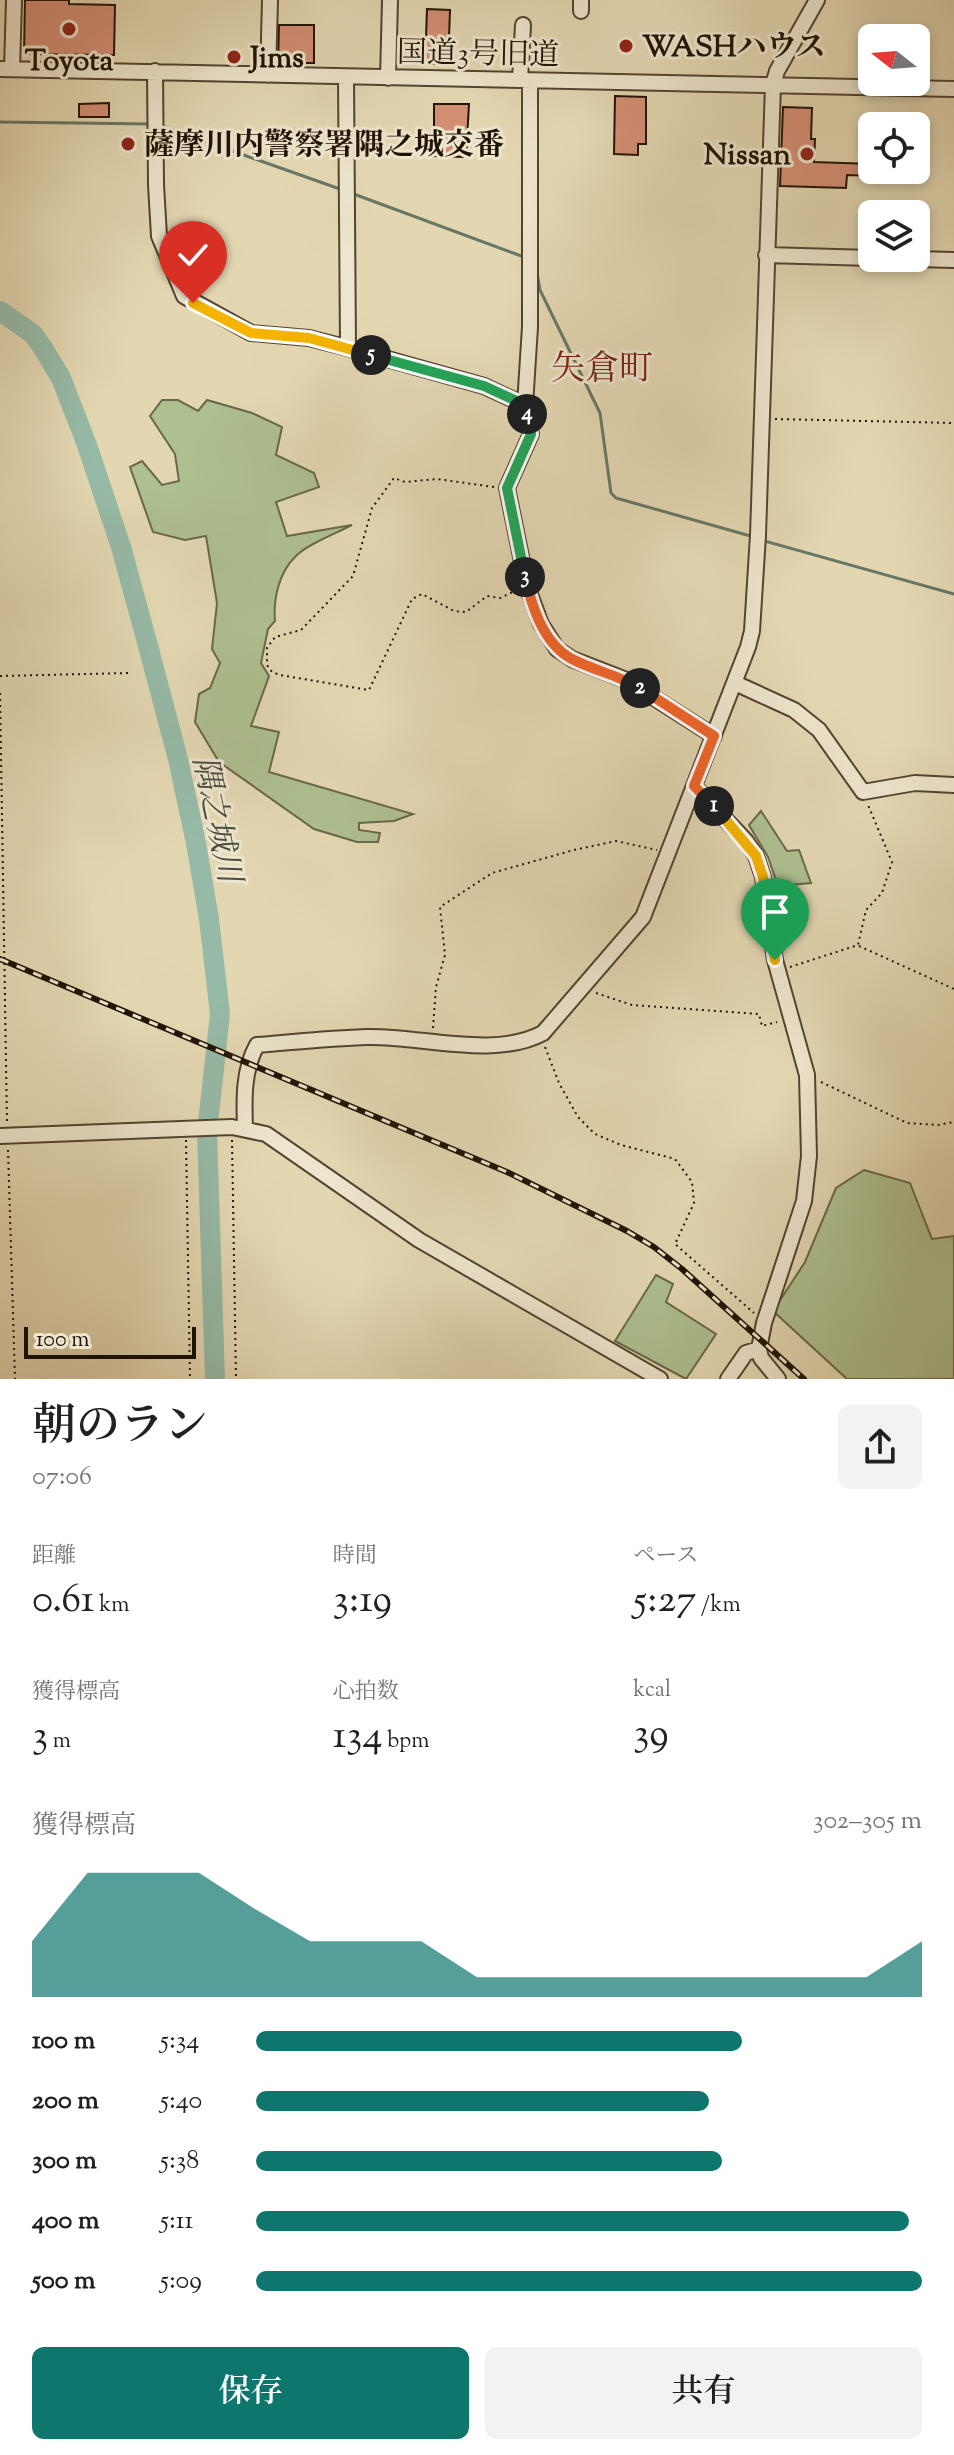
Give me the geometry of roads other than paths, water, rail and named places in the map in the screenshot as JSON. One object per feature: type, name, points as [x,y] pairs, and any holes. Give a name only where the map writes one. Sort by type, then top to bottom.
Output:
[{"type":"street","points":[[6,69],[14,0]]},
{"type":"street","points":[[268,75],[270,0]]},
{"type":"street","points":[[388,78],[390,0]]},
{"type":"street","points":[[239,1128],[249,1060],[257,1045],[367,1037],[500,1046],[528,1041],[540,1035],[583,989],[643,917],[735,683],[752,631],[758,538],[773,85],[777,71],[817,0]]},
{"type":"street","points":[[523,25],[530,327],[525,405],[531,434],[507,488],[527,586],[541,624],[557,649],[572,659],[626,680],[714,736]]},
{"type":"street","name":"国道3号旧道","points":[[6,69],[954,89]]},
{"type":"street","points":[[155,71],[159,236],[184,296],[251,333],[309,338],[348,348],[484,386],[525,405]]},
{"type":"street","points":[[346,77],[348,348]]},
{"type":"street","points":[[766,255],[858,258]]},
{"type":"street","points":[[930,259],[954,260]]},
{"type":"street","points":[[735,683],[794,710],[819,730],[863,792],[915,783],[954,785]]},
{"type":"street","points":[[694,786],[746,841],[756,856],[763,877],[778,971],[807,1075],[809,1156],[804,1201],[764,1323],[759,1349],[761,1358],[778,1379]]},
{"type":"street","points":[[4,1136],[239,1128],[266,1134],[419,1240],[660,1379]]},
{"type":"street","points":[[728,1379],[746,1353],[759,1349]]},
{"type":"waterway","points":[[0,122],[151,124]]},
{"type":"waterway","points":[[159,125],[340,189]]},
{"type":"waterway","points":[[351,193],[524,257]]},
{"type":"waterway","points":[[536,267],[540,290],[600,413],[611,493],[616,498],[754,537]]},
{"type":"waterway","name":"隅之城川","points":[[0,311],[33,334],[43,348],[61,378],[87,445],[121,547],[178,759],[196,843],[220,1014],[207,1132],[215,1379]]},
{"type":"waterway","points":[[761,540],[954,594]]},
{"type":"railway","points":[[0,959],[507,1172],[627,1231],[682,1269],[804,1379]]},
{"type":"place","name":"Toyota","points":[[69,29]]},
{"type":"place","name":"WASHハウス","points":[[626,46]]},
{"type":"place","name":"Jims","points":[[234,57]]},
{"type":"place","name":"薩摩川内警察署隅之城交番","points":[[128,144]]},
{"type":"place","name":"Nissan","points":[[807,154]]},
{"type":"district","name":"矢倉町","points":[[602,367]]}]
